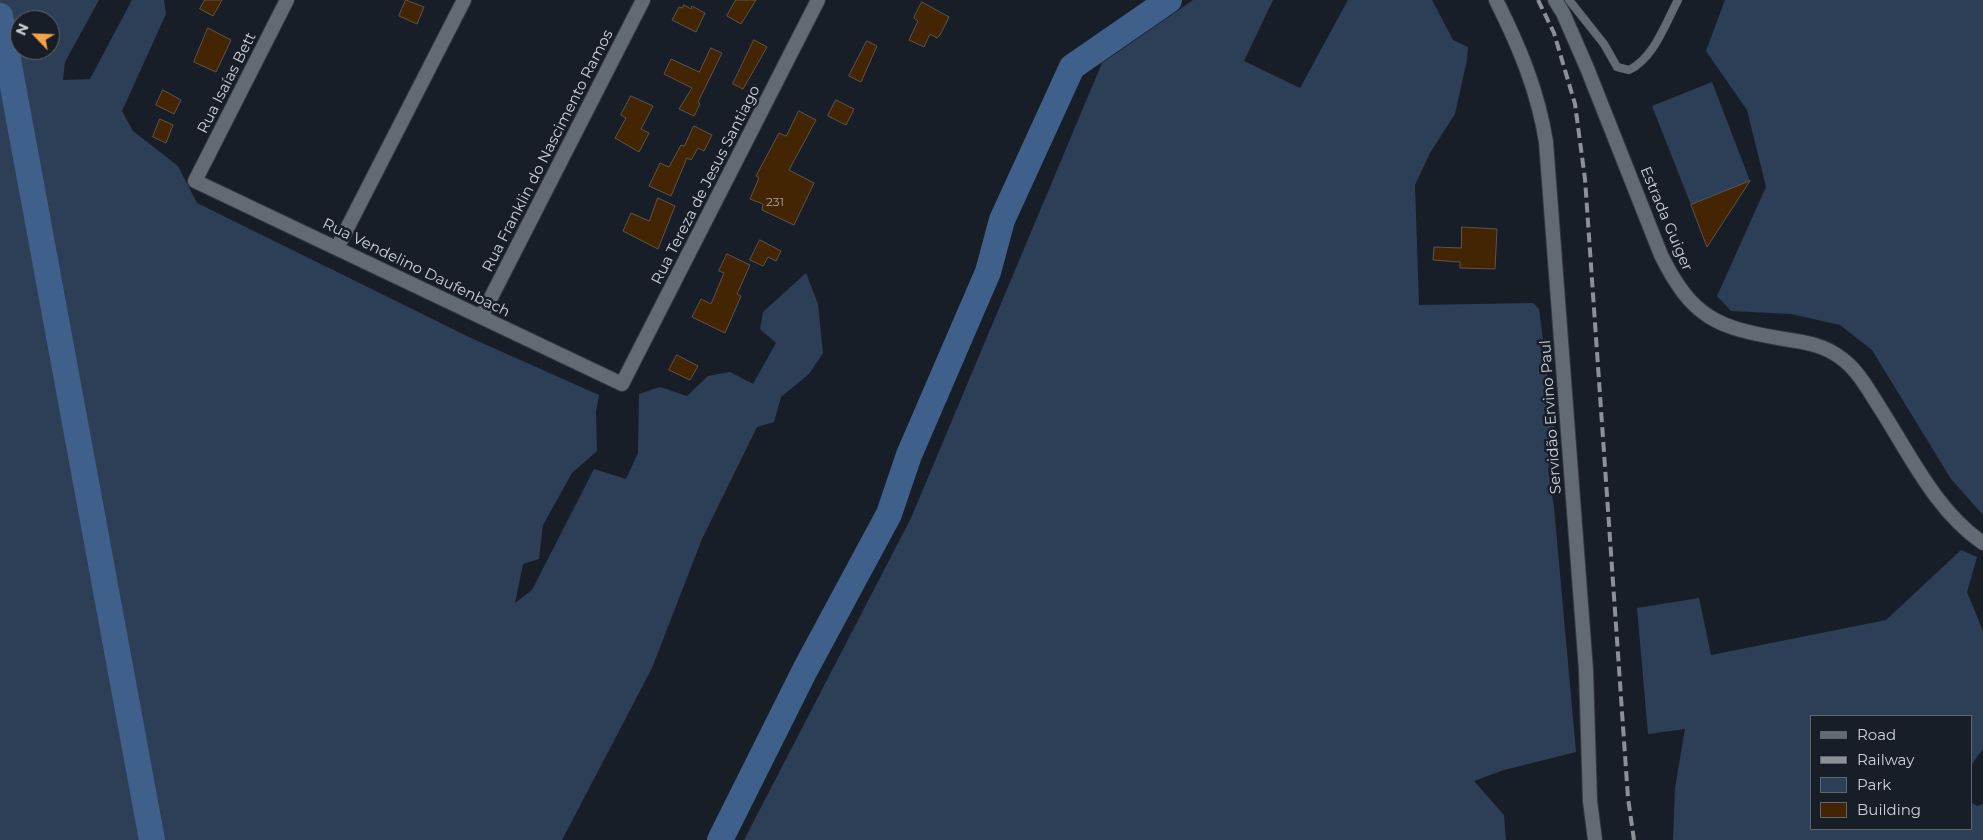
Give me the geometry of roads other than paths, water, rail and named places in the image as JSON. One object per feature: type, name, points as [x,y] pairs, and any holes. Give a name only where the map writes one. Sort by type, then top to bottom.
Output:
[{"type":"street","name":"Rua Isaías Bett","points":[[195,181],[288,0]]},
{"type":"street","points":[[337,248],[464,0]]},
{"type":"street","name":"Rua Franklin do Nascimento Ramos","points":[[481,317],[643,0]]},
{"type":"street","name":"Servidão Ervino Paul","points":[[1496,0],[1522,53],[1533,84],[1541,111],[1546,142],[1584,634],[1590,801],[1595,840]]},
{"type":"street","name":"Estrada Guiger","points":[[1555,0],[1563,13],[1587,68],[1661,255],[1674,282],[1688,300],[1706,315],[1724,326],[1743,332],[1809,342],[1842,358],[1866,386],[1939,500],[1967,532],[1983,543]]},
{"type":"street","name":"Rua Tereza de Jesus Santiago","points":[[622,384],[814,1]]},
{"type":"street","name":"Rua Vendelino Daufenbach","points":[[195,181],[622,384]]},
{"type":"lane","points":[[1569,0],[1604,44],[1617,66],[1629,70],[1639,65],[1648,56],[1678,0]]},
{"type":"waterway","points":[[720,840],[805,670],[889,514],[909,455],[988,272],[1002,220],[1072,67],[1169,0]]},
{"type":"waterway","points":[[0,16],[152,840]]},
{"type":"railway","points":[[1538,0],[1554,33],[1575,104],[1585,179],[1628,798],[1634,840]]}]
